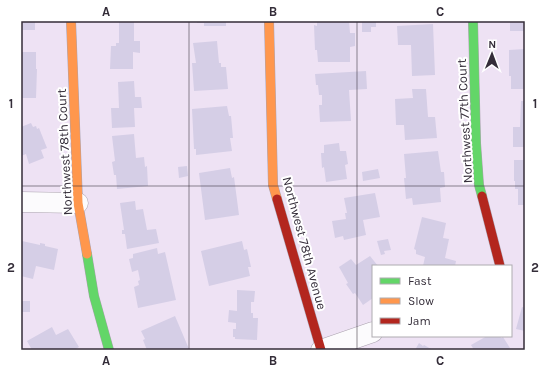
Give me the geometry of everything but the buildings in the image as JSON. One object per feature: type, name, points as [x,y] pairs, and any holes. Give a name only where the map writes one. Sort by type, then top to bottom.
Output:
[{"type":"street","name":"Northwest 78th Court","points":[[71,21],[78,203],[94,296],[109,350]]},
{"type":"street","name":"Northwest 78th Avenue","points":[[268,21],[273,185],[321,350]]},
{"type":"street","name":"Northwest 77th Court","points":[[473,21],[476,143],[479,184],[500,265]]},
{"type":"street","points":[[21,202],[78,203]]},
{"type":"street","points":[[321,350],[372,332]]},
{"type":"traffic: fast","points":[[473,21],[476,143],[479,185],[482,196]]},
{"type":"traffic: fast","points":[[87,254],[94,296],[109,350]]},
{"type":"traffic: slow","points":[[71,21],[78,203],[87,254]]},
{"type":"traffic: slow","points":[[269,21],[273,185],[277,199]]},
{"type":"traffic: jam","points":[[482,196],[500,265]]},
{"type":"traffic: jam","points":[[277,199],[321,350]]}]
